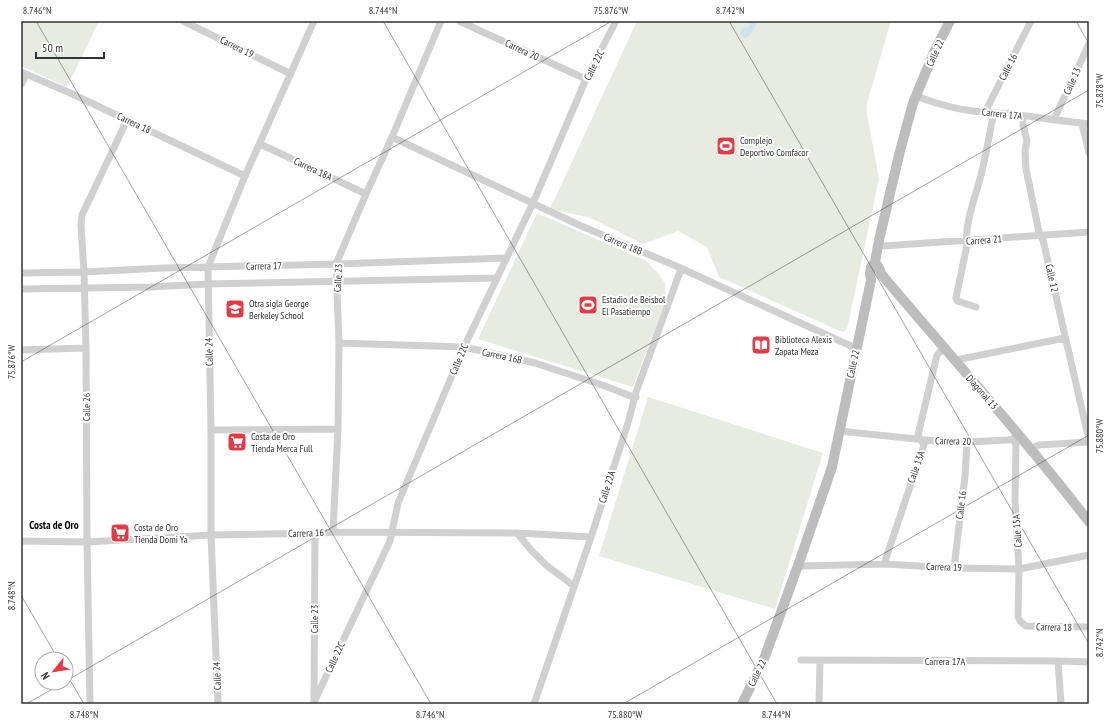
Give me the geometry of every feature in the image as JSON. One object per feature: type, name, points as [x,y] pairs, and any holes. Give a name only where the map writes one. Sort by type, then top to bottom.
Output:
[{"type":"street","name":"Carrera 19","points":[[183,21],[291,74]]},
{"type":"street","name":"Calle 24","points":[[218,704],[211,535],[208,267],[314,21]]},
{"type":"street","name":"Calle 23","points":[[334,532],[338,429],[339,343],[336,264],[441,21]]},
{"type":"street","name":"Carrera 20","points":[[459,21],[586,79]]},
{"type":"street","name":"Calle 22C","points":[[314,703],[390,541],[398,503],[464,347],[533,203],[586,79],[616,21]]},
{"type":"street","name":"Calle 22","points":[[742,704],[764,660],[832,467],[871,280],[871,266],[875,262],[907,124],[916,96],[935,50],[950,21]]},
{"type":"street","name":"Calle 16","points":[[990,112],[987,108],[1031,21]]},
{"type":"street","name":"Calle 13","points":[[1055,119],[1089,44]]},
{"type":"street","points":[[21,85],[24,73]]},
{"type":"street","name":"Carrera 18","points":[[24,73],[68,92],[246,176]]},
{"type":"street","name":"Carrera 17A","points":[[916,96],[940,104],[963,109],[1055,119],[1076,124],[1085,124]]},
{"type":"street","points":[[976,307],[957,301],[956,298],[967,245],[966,237],[972,207],[981,176],[993,117],[990,112]]},
{"type":"street","name":"Calle 12","points":[[1023,116],[1023,125],[1027,141],[1025,151],[1026,169],[1089,441]]},
{"type":"street","name":"Calle 26","points":[[90,704],[86,348],[81,225],[82,215],[127,120]]},
{"type":"street","points":[[1085,124],[1089,152]]},
{"type":"street","name":"Carrera 18B","points":[[392,137],[579,225],[856,347]]},
{"type":"street","name":"Carrera 18A","points":[[260,144],[366,194]]},
{"type":"street","name":"Carrera 21","points":[[878,245],[883,246],[967,241],[1089,232]]},
{"type":"street","name":"Carrera 17","points":[[21,273],[506,258]]},
{"type":"street","name":"Diagonal 13","points":[[875,262],[882,276],[957,363],[1015,437],[1031,450],[1089,522]]},
{"type":"street","name":"Calle 22A","points":[[534,704],[591,537],[628,423],[636,397],[636,392],[681,270]]},
{"type":"street","points":[[871,280],[882,276]]},
{"type":"street","name":"Carrera 17","points":[[21,289],[496,278]]},
{"type":"street","points":[[957,363],[961,359],[1066,338]]},
{"type":"street","name":"Carrera 16B","points":[[339,343],[464,347],[535,363],[636,397]]},
{"type":"street","points":[[21,350],[86,348]]},
{"type":"street","name":"Calle 13A","points":[[884,564],[924,445],[918,435],[937,355],[944,348]]},
{"type":"street","points":[[211,430],[338,429]]},
{"type":"street","name":"Carrera 20","points":[[839,431],[945,442],[1008,440],[1015,437]]},
{"type":"street","name":"Calle 15A","points":[[1015,437],[1015,500],[1019,569],[1018,616],[1021,622]]},
{"type":"street","points":[[1031,450],[1040,445],[1089,441]]},
{"type":"street","name":"Calle 16","points":[[954,568],[965,476],[967,442]]},
{"type":"street","name":"Carrera 16","points":[[21,541],[87,542],[211,535],[334,532],[517,533],[591,537]]},
{"type":"street","name":"Calle 23","points":[[314,703],[315,533]]},
{"type":"street","points":[[517,533],[546,565],[574,586]]},
{"type":"street","name":"Carrera 19","points":[[798,565],[884,564],[954,568],[1019,569],[1089,555]]},
{"type":"street","name":"Carrera 18","points":[[1021,622],[1026,626],[1089,627]]},
{"type":"street","name":"Carrera 17A","points":[[801,660],[1089,662]]},
{"type":"street","points":[[819,704],[820,661]]},
{"type":"street","points":[[1058,661],[1060,704]]},
{"type":"shaded area","points":[[21,21],[99,21],[67,87],[21,66]]},
{"type":"shaded area","name":"Complejo Deportivo Comfacor","points":[[637,21],[891,21],[867,103],[867,113],[879,179],[847,329],[844,332],[719,277],[707,247],[678,231],[643,244],[591,218],[550,209]]},
{"type":"shaded area","points":[[537,213],[646,261],[665,283],[666,300],[633,387],[478,339]]},
{"type":"shaded area","points":[[648,397],[823,453],[775,609],[599,556]]},
{"type":"water","points":[[743,21],[757,21],[751,33],[745,38],[740,35],[741,29],[744,27],[747,28],[751,24]]},
{"type":"place","name":"Complejo Deportivo Comfacor","points":[[726,146]]},
{"type":"place","name":"Estadio de Beisbol El Pasatiempo","points":[[588,305]]},
{"type":"place","name":"Otra sigla George Berkeley School","points":[[235,309]]},
{"type":"place","name":"Biblioteca Alexis Zapata Meza","points":[[761,345]]},
{"type":"place","name":"Costa de Oro Tienda Merca Full","points":[[237,442]]},
{"type":"place","name":"Costa de Oro Tienda Domi Ya","points":[[120,533]]},
{"type":"district","name":"Costa de Oro","points":[[54,525]]}]
